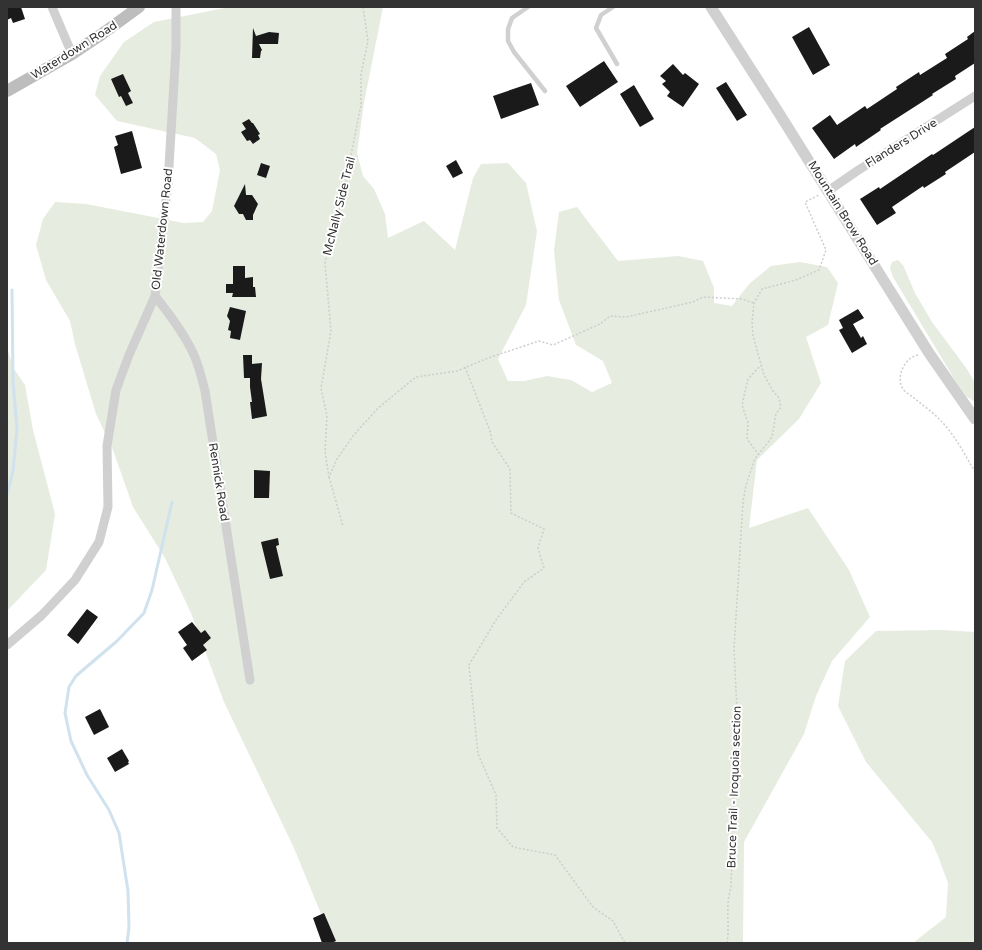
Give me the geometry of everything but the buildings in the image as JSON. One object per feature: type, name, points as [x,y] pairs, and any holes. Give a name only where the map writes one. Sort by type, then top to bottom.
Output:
[{"type":"main road","name":"Waterdown Road","points":[[7,91],[72,54],[139,7]]},
{"type":"street","points":[[52,7],[72,54]]},
{"type":"street","name":"Old Waterdown Road","points":[[7,645],[42,615],[75,580],[99,542],[108,508],[107,446],[116,390],[129,355],[155,296],[168,183],[176,48],[176,7]]},
{"type":"street","name":"Mountain Brow Road","points":[[711,7],[778,110],[930,353],[975,419]]},
{"type":"street","name":"Flanders Drive","points":[[828,191],[975,96]]},
{"type":"street","name":"Rennick Road","points":[[155,296],[183,335],[195,356],[205,390],[250,680]]},
{"type":"lane","points":[[528,7],[512,18],[508,29],[508,41],[514,52],[546,91]]},
{"type":"lane","points":[[613,7],[601,15],[596,28],[617,64]]},
{"type":"path","name":"McNally Side Trail","points":[[343,526],[329,477],[325,451],[327,416],[320,388],[331,331],[325,262],[343,195],[361,104],[361,74],[368,41],[363,7]]},
{"type":"path","points":[[761,365],[748,380],[742,405],[748,423],[747,439],[759,455],[772,437],[776,414],[781,407],[779,398],[764,375],[753,336],[752,323],[754,303],[762,289],[796,280],[819,270],[826,250],[805,202],[811,198]]},
{"type":"path","points":[[329,477],[337,460],[353,436],[378,408],[416,377],[456,371],[488,358],[539,341],[553,345],[600,324],[610,316],[626,317],[693,302],[703,297],[741,299],[754,303]]},
{"type":"path","points":[[930,353],[916,355],[908,359],[900,378],[903,389],[941,421],[955,439],[975,472]]},
{"type":"path","points":[[465,367],[490,431],[492,442],[510,469],[511,513],[544,529],[538,548],[544,568],[524,582],[496,620],[469,665],[478,754],[496,794],[497,828],[513,847],[555,855],[593,907],[613,921],[625,943]]},
{"type":"path","name":"Bruce Trail - Iroquoia section","points":[[727,943],[729,932],[728,896],[731,888],[734,795],[733,779],[735,764],[734,741],[737,710],[734,649],[743,502],[746,485],[759,455]]},
{"type":"shaded area","points":[[230,7],[383,7],[364,103],[357,153],[363,176],[374,189],[385,214],[388,238],[424,221],[455,250],[473,178],[481,164],[508,163],[526,183],[537,231],[526,305],[498,359],[508,381],[524,381],[547,376],[571,380],[592,392],[612,383],[603,361],[576,345],[559,300],[554,250],[559,212],[577,207],[618,261],[678,256],[703,261],[714,288],[714,303],[732,306],[749,284],[771,266],[800,262],[827,267],[838,283],[828,325],[806,337],[821,383],[799,419],[757,460],[749,528],[808,508],[849,570],[870,617],[832,661],[816,696],[804,734],[744,842],[743,943],[333,943],[294,848],[224,702],[191,613],[165,558],[133,507],[113,450],[96,414],[75,344],[70,321],[46,280],[36,245],[43,219],[55,202],[86,204],[184,223],[203,222],[212,211],[220,170],[216,154],[195,138],[117,121],[95,95],[100,76],[124,42],[154,22]]},
{"type":"shaded area","points":[[898,260],[903,265],[915,293],[932,322],[967,369],[975,383],[975,402],[966,396],[955,380],[893,277],[890,268],[892,262]]},
{"type":"shaded area","points":[[7,348],[14,369],[25,385],[33,430],[55,514],[46,570],[7,611]]},
{"type":"shaded area","points":[[942,630],[975,632],[975,943],[913,943],[946,917],[948,883],[932,842],[866,762],[838,706],[845,661],[876,631]]},
{"type":"waterway","points":[[7,494],[13,471],[17,429],[13,382],[12,290]]},
{"type":"waterway","points":[[127,943],[129,927],[128,891],[119,833],[109,810],[87,775],[71,741],[65,713],[69,687],[76,676],[117,641],[144,613],[152,590],[172,502]]}]
